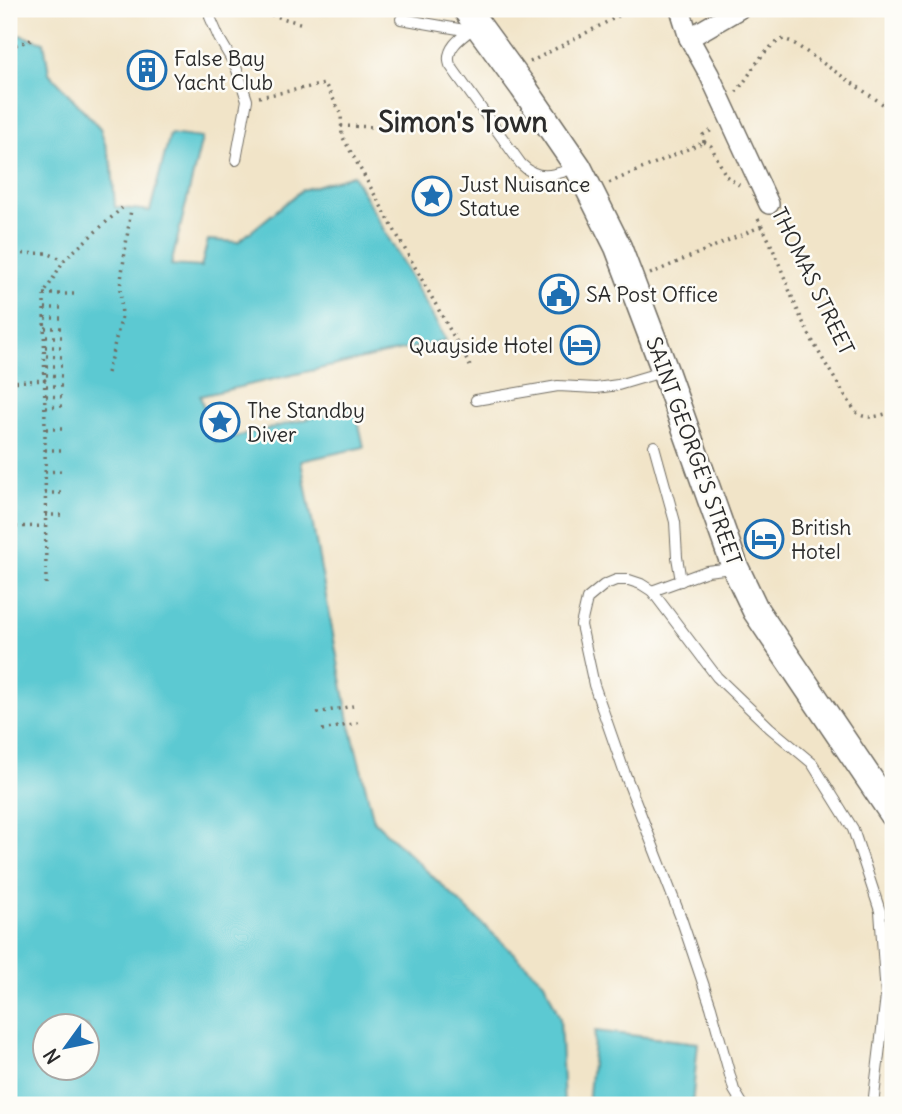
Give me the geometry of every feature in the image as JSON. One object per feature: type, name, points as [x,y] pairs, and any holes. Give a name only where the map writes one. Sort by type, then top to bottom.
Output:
[{"type":"main road","name":"SAINT GEORGE'S STREET","points":[[471,22],[523,87],[578,167],[591,191],[632,282],[735,568],[756,611],[893,814]]},
{"type":"street","name":"THOMAS STREET","points":[[680,9],[689,38],[723,104],[762,209]]},
{"type":"street","points":[[689,38],[739,9]]},
{"type":"lane","points":[[211,9],[210,17],[236,66],[247,100],[236,160]]},
{"type":"lane","points":[[401,19],[471,22]]},
{"type":"lane","points":[[471,22],[450,50],[450,65],[521,163],[529,172],[546,176],[578,167]]},
{"type":"lane","points":[[476,400],[558,386],[618,386],[665,371]]},
{"type":"lane","points":[[654,446],[675,522],[681,581]]},
{"type":"lane","points":[[652,591],[707,571],[735,568]]},
{"type":"lane","points":[[743,1105],[734,1090],[681,918],[594,685],[581,625],[587,599],[604,585],[616,580],[629,580],[652,591],[717,677],[770,728],[812,763],[853,829],[880,911],[886,996],[873,1105]]},
{"type":"path","points":[[251,9],[303,24]]},
{"type":"path","points":[[543,54],[632,9]]},
{"type":"path","points":[[723,104],[744,84],[766,51],[784,38],[893,111]]},
{"type":"path","points":[[9,47],[34,39]]},
{"type":"path","points":[[247,100],[325,84],[341,113],[342,136],[470,366]]},
{"type":"path","points":[[341,127],[383,127]]},
{"type":"path","points":[[591,191],[704,142],[711,146],[724,173],[738,184],[743,193]]},
{"type":"path","points":[[46,584],[44,294],[64,260],[122,208]]},
{"type":"path","points":[[107,373],[122,316],[120,287],[131,209]]},
{"type":"path","points":[[632,282],[762,226],[762,209]]},
{"type":"path","name":"THOMAS STREET","points":[[762,209],[762,226],[802,319],[855,411],[867,418],[893,412]]},
{"type":"path","points":[[14,226],[14,280]]},
{"type":"path","points":[[9,254],[47,253],[64,260]]},
{"type":"path","points":[[44,294],[74,294]]},
{"type":"path","points":[[45,307],[65,308]]},
{"type":"path","points":[[45,318],[66,318]]},
{"type":"path","points":[[45,328],[64,328]]},
{"type":"path","points":[[45,337],[65,337]]},
{"type":"path","points":[[45,347],[64,347]]},
{"type":"path","points":[[46,356],[64,356]]},
{"type":"path","points":[[46,366],[65,366]]},
{"type":"path","points":[[9,382],[64,376]]},
{"type":"path","points":[[46,386],[64,386]]},
{"type":"path","points":[[46,396],[64,397]]},
{"type":"path","points":[[46,407],[62,406]]},
{"type":"path","points":[[46,429],[62,429]]},
{"type":"path","points":[[45,450],[62,450]]},
{"type":"path","points":[[45,472],[62,471]]},
{"type":"path","points":[[45,493],[62,493]]},
{"type":"path","points":[[45,515],[63,515]]},
{"type":"path","points":[[9,527],[45,526]]},
{"type":"path","points":[[317,713],[353,706]]},
{"type":"path","points":[[322,730],[358,723]]},
{"type":"water","points":[[12,33],[44,42],[49,73],[100,128],[112,166],[115,207],[150,211],[170,134],[202,138],[171,265],[201,267],[208,240],[238,242],[302,190],[353,175],[446,340],[200,396],[215,442],[355,407],[364,447],[301,461],[349,721],[374,821],[544,982],[560,1018],[564,1105],[9,1105],[9,34]]},
{"type":"water","points":[[595,1031],[698,1043],[692,1105],[588,1105]]},
{"type":"place","name":"False Bay Yacht Club","points":[[147,70]]},
{"type":"place","name":"Just Nuisance Statue","points":[[432,196]]},
{"type":"place","name":"SA Post Office","points":[[559,294]]},
{"type":"place","name":"Quayside Hotel","points":[[580,345]]},
{"type":"place","name":"The Standby Diver","points":[[220,422]]},
{"type":"place","name":"British Hotel","points":[[764,539]]},
{"type":"district","name":"Simon's Town","points":[[463,122]]}]
